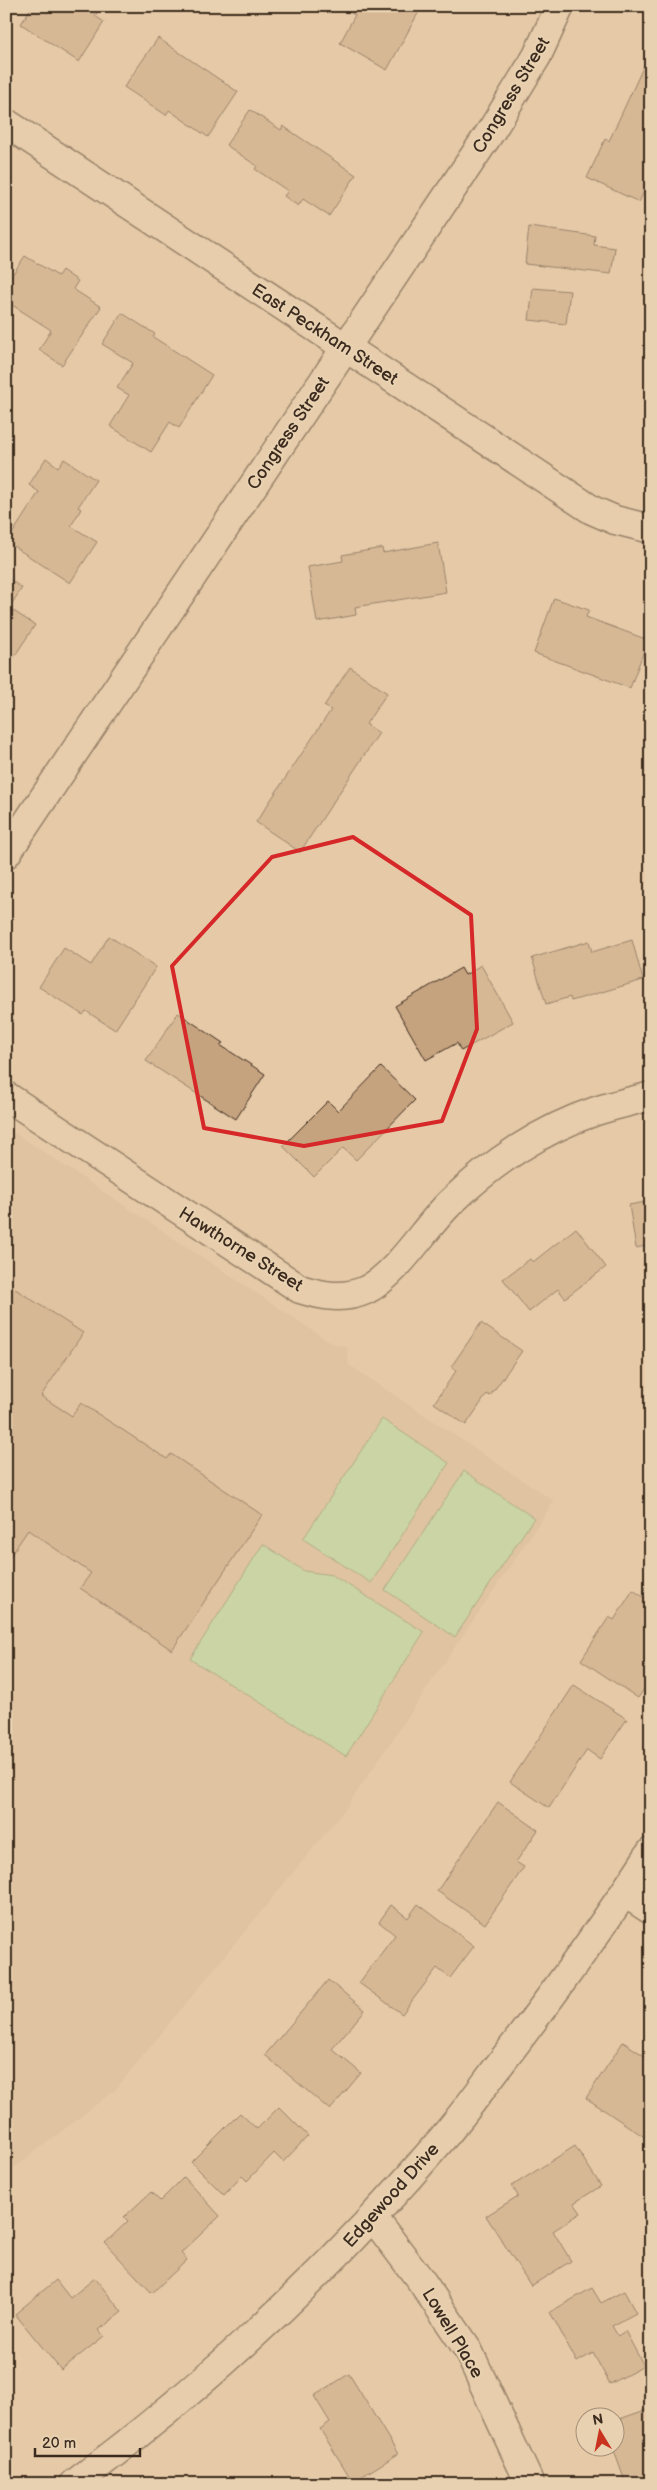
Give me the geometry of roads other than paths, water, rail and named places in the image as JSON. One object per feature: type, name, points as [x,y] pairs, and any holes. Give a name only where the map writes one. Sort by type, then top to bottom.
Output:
[{"type":"street","name":"Congress Street","points":[[6,854],[493,128],[537,56],[560,6]]},
{"type":"street","name":"East Peckham Street","points":[[6,123],[592,510],[615,520],[651,529]]},
{"type":"street","name":"Hawthorne Street","points":[[6,1096],[300,1289],[322,1296],[344,1296],[366,1290],[385,1276],[449,1204],[482,1175],[517,1150],[555,1128],[595,1111],[651,1096]]},
{"type":"street","name":"Edgewood Drive","points":[[74,2484],[204,2378],[313,2278],[373,2218],[444,2137],[527,2029],[625,1893],[651,1852]]},
{"type":"street","points":[[625,1893],[651,1910]]},
{"type":"street","name":"Lowell Place","points":[[373,2218],[422,2282],[467,2348],[530,2484]]}]
